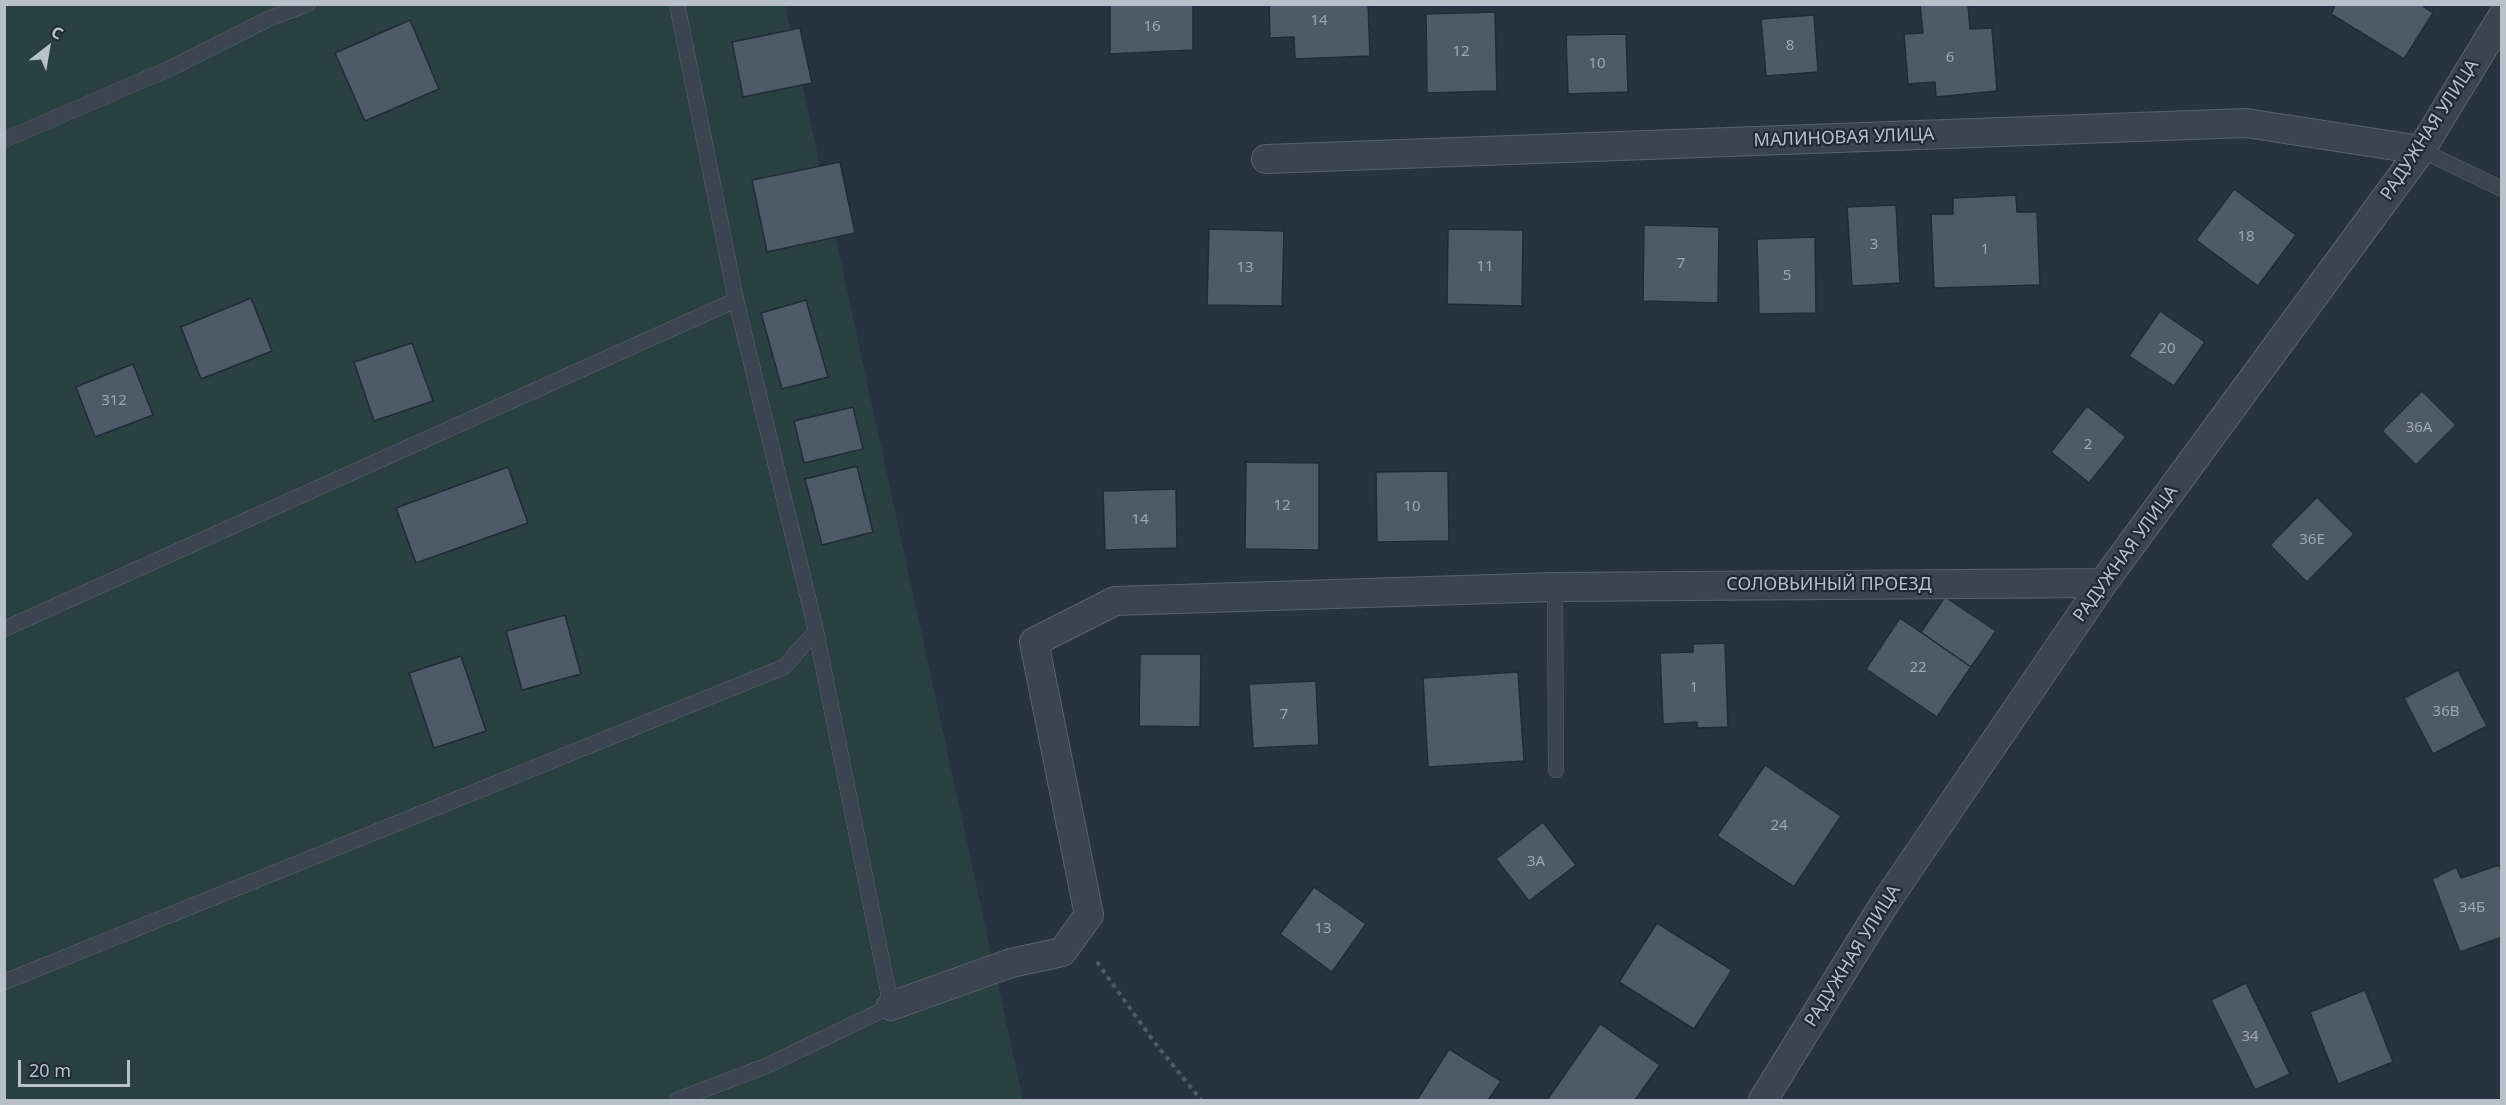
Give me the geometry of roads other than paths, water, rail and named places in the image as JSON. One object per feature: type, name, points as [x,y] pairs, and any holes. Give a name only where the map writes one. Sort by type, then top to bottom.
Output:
[{"type":"street","name":"РАДУЖНАЯ УЛИЦА","points":[[1763,1101],[1883,906],[2103,583],[2421,150],[2502,17]]},
{"type":"street","name":"МАЛИНОВАЯ УЛИЦА","points":[[1266,159],[2247,123],[2421,150]]},
{"type":"street","name":"СОЛОВЬИНЫЙ ПРОЕЗД","points":[[891,1006],[1011,963],[1062,951],[1089,915],[1034,642],[1115,601],[1555,587],[2103,583]]},
{"type":"lane","points":[[4,140],[173,67],[268,19],[308,4]]},
{"type":"lane","points":[[676,4],[736,300],[816,631],[891,1006],[766,1066],[676,1101]]},
{"type":"lane","points":[[2421,150],[2502,189]]},
{"type":"lane","points":[[4,630],[736,300]]},
{"type":"lane","points":[[1555,587],[1556,770]]},
{"type":"lane","points":[[4,982],[784,667],[816,631]]}]
